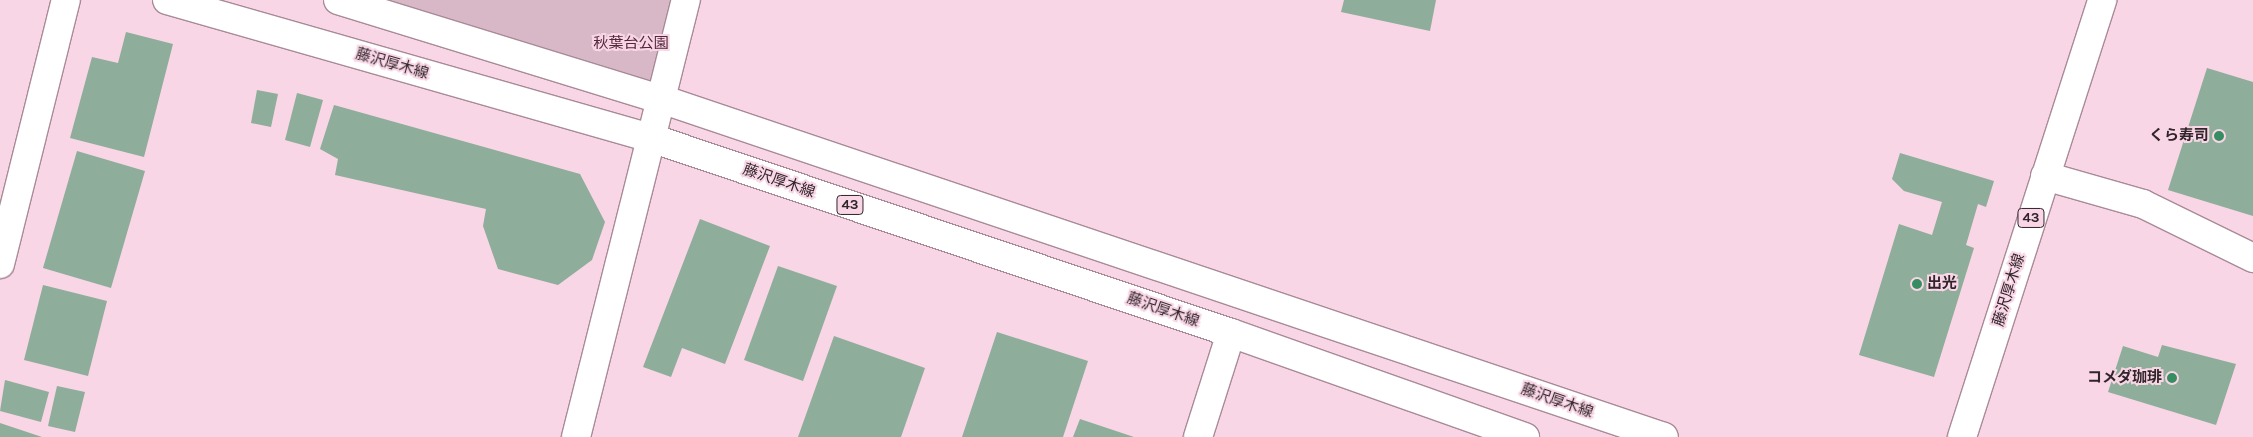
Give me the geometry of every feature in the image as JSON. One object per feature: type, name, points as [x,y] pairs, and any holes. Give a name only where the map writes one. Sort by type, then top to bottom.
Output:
[{"type":"main road","points":[[0,264],[66,0]]},
{"type":"main road","name":"藤沢厚木線","points":[[167,0],[654,139],[1231,333],[1525,437]]},
{"type":"main road","name":"藤沢厚木線","points":[[338,0],[664,100],[1664,437]]},
{"type":"main road","points":[[576,437],[664,100],[686,0]]},
{"type":"main road","name":"藤沢厚木線","points":[[1962,437],[2044,176],[2102,0]]},
{"type":"main road","points":[[2044,176],[2143,204],[2253,258]]},
{"type":"main road","points":[[1198,437],[1231,333]]},
{"type":"green space","name":"秋葉台公園","points":[[338,0],[686,0],[664,100]]},
{"type":"building","points":[[1344,0],[1436,0],[1430,31],[1341,12]]},
{"type":"building","points":[[126,32],[173,44],[144,157],[70,138],[92,57],[118,63]]},
{"type":"building","name":"くら寿司","points":[[2207,68],[2253,82],[2253,216],[2168,190]]},
{"type":"building","points":[[257,90],[278,94],[271,127],[251,123]]},
{"type":"building","points":[[297,93],[323,100],[310,147],[285,140]]},
{"type":"building","points":[[334,105],[580,174],[605,222],[592,260],[558,285],[498,269],[483,226],[486,209],[335,175],[338,159],[320,149]]},
{"type":"building","points":[[77,151],[145,171],[111,288],[43,268]]},
{"type":"building","points":[[1900,153],[1994,181],[1986,207],[1978,204],[1966,245],[1974,248],[1934,377],[1859,355],[1899,224],[1932,235],[1942,202],[1904,191],[1892,179]]},
{"type":"building","points":[[700,219],[770,246],[725,364],[682,348],[671,377],[643,367]]},
{"type":"building","points":[[778,266],[837,286],[803,381],[744,360]]},
{"type":"building","points":[[43,285],[107,301],[88,376],[24,360]]},
{"type":"building","points":[[997,332],[1088,361],[1063,437],[962,437]]},
{"type":"building","points":[[834,336],[925,368],[901,437],[798,437]]},
{"type":"building","name":"コメダ珈琲","points":[[2162,345],[2236,364],[2216,425],[2108,392],[2123,346],[2158,357]]},
{"type":"building","points":[[5,380],[49,392],[41,422],[0,411]]},
{"type":"building","points":[[57,386],[85,392],[75,432],[48,426]]},
{"type":"building","points":[[1080,419],[1134,437],[1073,437]]},
{"type":"building","points":[[0,423],[42,437],[0,437]]},
{"type":"place","name":"くら寿司","points":[[2219,136]]},
{"type":"place","name":"出光","points":[[1917,284]]},
{"type":"place","name":"コメダ珈琲","points":[[2172,378]]}]
